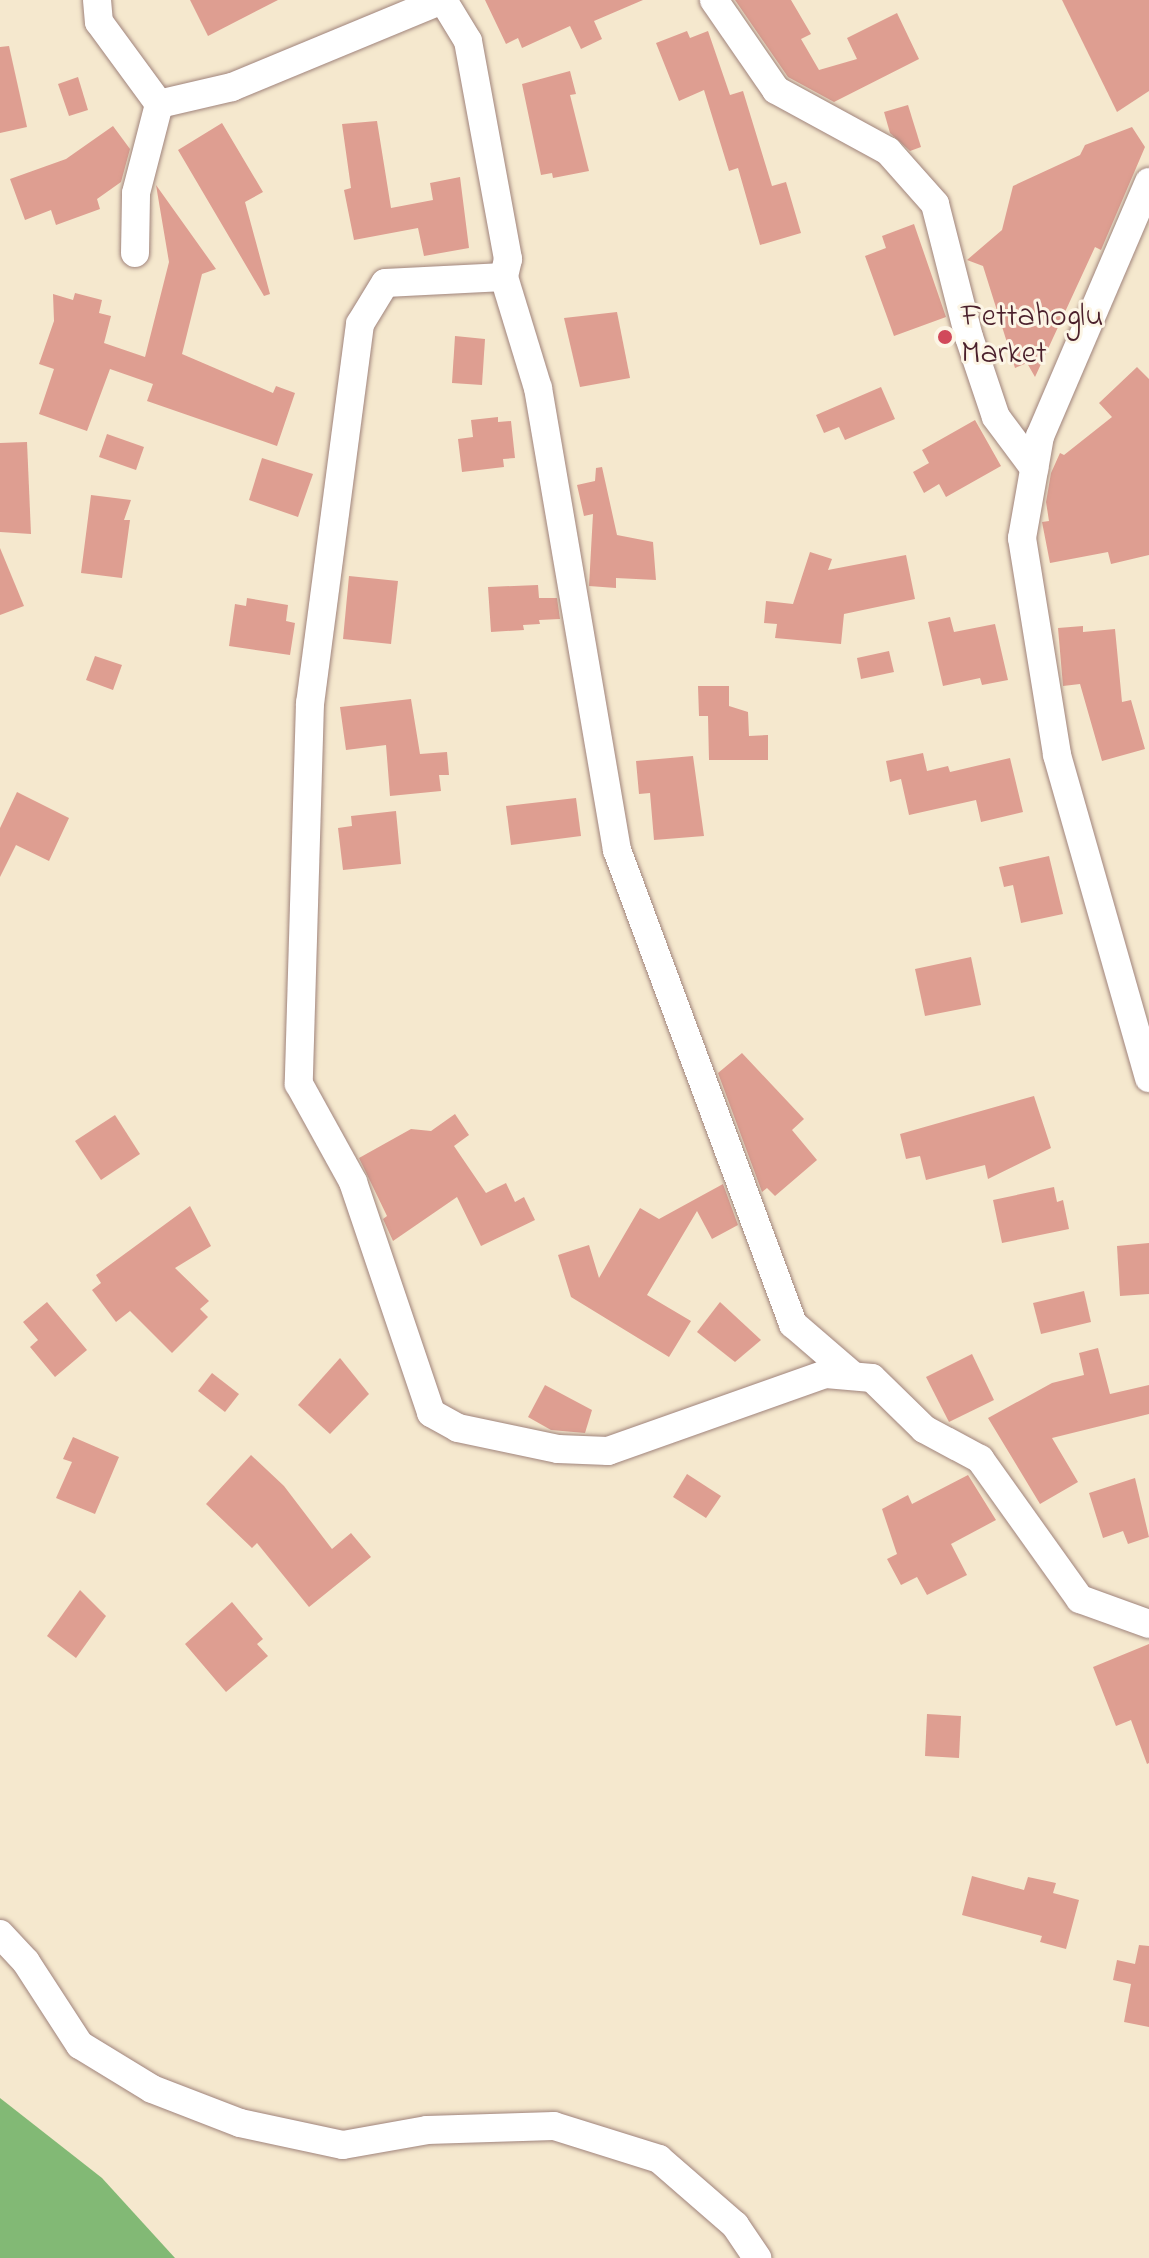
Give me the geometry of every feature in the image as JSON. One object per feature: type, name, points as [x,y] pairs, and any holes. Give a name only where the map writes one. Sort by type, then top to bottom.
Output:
[{"type":"street","points":[[97,0],[99,22],[159,104]]},
{"type":"street","points":[[159,104],[232,87],[442,0],[468,41],[508,259],[504,277],[538,388],[617,850],[793,1324],[851,1374]]},
{"type":"street","points":[[714,0],[776,90],[888,151],[935,204],[969,337],[996,417],[1034,468]]},
{"type":"street","points":[[135,253],[136,193],[159,104]]},
{"type":"street","points":[[1149,182],[1040,436],[1022,538],[1057,755],[1149,1078]]},
{"type":"street","points":[[504,277],[385,283],[360,324],[310,703],[299,1084],[353,1182],[431,1413],[458,1428],[558,1449],[608,1451],[826,1374],[872,1378],[924,1429],[980,1459],[1080,1599],[1149,1624]]},
{"type":"street","points":[[0,1934],[26,1962],[80,2045],[152,2089],[240,2123],[343,2145],[427,2130],[554,2126],[659,2159],[735,2225],[757,2258]]},
{"type":"green space","points":[[0,2098],[102,2178],[175,2258],[0,2258]]},
{"type":"building","points":[[190,0],[278,0],[208,36]]},
{"type":"building","points":[[485,0],[643,0],[594,21],[602,39],[581,49],[570,26],[522,48],[518,38],[506,44]]},
{"type":"building","points":[[735,0],[791,0],[811,34],[801,39],[819,70],[857,59],[847,38],[897,13],[919,59],[834,102],[788,77]]},
{"type":"building","points":[[1062,0],[1149,0],[1149,91],[1117,112]]},
{"type":"building","points":[[687,31],[690,38],[708,31],[730,95],[743,91],[772,186],[786,182],[801,233],[760,245],[738,168],[729,171],[704,90],[679,101],[656,43]]},
{"type":"building","points":[[9,46],[27,127],[0,133],[0,47]]},
{"type":"building","points":[[570,71],[576,94],[570,95],[589,171],[553,178],[552,173],[541,175],[522,84]]},
{"type":"building","points":[[78,77],[88,110],[69,116],[58,84]]},
{"type":"building","points":[[908,105],[921,147],[910,151],[890,133],[884,112]]},
{"type":"building","points":[[377,121],[391,208],[433,200],[430,183],[460,177],[469,248],[424,256],[418,228],[354,240],[344,190],[351,188],[342,124]]},
{"type":"building","points":[[222,123],[263,192],[245,202],[270,294],[264,296],[178,150]]},
{"type":"building","points":[[113,126],[130,149],[121,182],[97,199],[100,209],[56,225],[51,210],[25,220],[10,179],[66,159]]},
{"type":"building","points":[[1132,127],[1145,147],[1101,250],[1095,247],[1035,377],[1027,363],[1015,368],[983,266],[967,260],[1002,230],[1013,186],[1080,155],[1085,145]]},
{"type":"building","points":[[156,185],[216,269],[202,274],[182,354],[273,393],[276,386],[295,393],[277,446],[147,401],[153,384],[110,369],[87,431],[39,414],[54,369],[39,364],[54,321],[53,294],[73,300],[75,293],[102,300],[99,313],[111,316],[104,343],[145,357],[169,262]]},
{"type":"building","points":[[914,224],[946,317],[894,336],[865,256],[886,248],[882,236]]},
{"type":"building","points":[[617,312],[630,378],[580,387],[564,318]]},
{"type":"building","points":[[455,336],[485,339],[482,385],[452,383]]},
{"type":"building","points":[[1137,367],[1149,379],[1149,555],[1111,564],[1108,552],[1050,563],[1042,522],[1049,521],[1046,502],[1051,473],[1060,453],[1064,455],[1112,417],[1099,403]]},
{"type":"building","points":[[881,387],[895,419],[845,440],[839,427],[824,433],[816,415]]},
{"type":"building","points":[[498,417],[498,422],[511,421],[515,458],[503,459],[504,467],[462,472],[458,439],[473,437],[471,420]]},
{"type":"building","points":[[975,420],[1001,466],[946,497],[939,484],[924,493],[913,472],[929,463],[922,450]]},
{"type":"building","points":[[107,434],[144,447],[136,470],[99,457]]},
{"type":"building","points":[[27,442],[31,534],[0,532],[0,443]]},
{"type":"building","points":[[262,458],[313,474],[298,517],[249,500]]},
{"type":"building","points":[[602,467],[617,535],[653,542],[656,580],[616,578],[616,588],[589,586],[593,514],[584,516],[577,485],[595,481],[596,468]]},
{"type":"building","points":[[91,495],[131,500],[124,520],[130,520],[122,578],[81,573]]},
{"type":"building","points":[[0,548],[24,606],[0,615]]},
{"type":"building","points":[[810,552],[832,559],[828,570],[906,555],[915,599],[844,614],[841,644],[775,638],[777,624],[764,623],[766,601],[793,604]]},
{"type":"building","points":[[349,576],[398,581],[391,644],[343,639]]},
{"type":"building","points":[[538,585],[539,598],[557,598],[560,619],[539,620],[540,624],[523,625],[524,630],[491,632],[488,587]]},
{"type":"building","points":[[247,598],[288,605],[286,621],[295,623],[290,655],[229,646],[235,604],[246,606]]},
{"type":"building","points":[[950,617],[954,632],[995,624],[1008,680],[982,685],[980,678],[943,686],[928,622]]},
{"type":"building","points":[[1083,626],[1083,632],[1115,629],[1122,702],[1131,700],[1145,749],[1102,761],[1080,684],[1063,686],[1058,628]]},
{"type":"building","points":[[889,651],[894,672],[861,679],[857,658]]},
{"type":"building","points":[[95,656],[122,665],[113,690],[86,680]]},
{"type":"building","points":[[698,686],[729,686],[729,706],[748,712],[749,736],[768,735],[768,760],[709,760],[708,716],[699,716]]},
{"type":"building","points":[[411,699],[420,754],[447,752],[449,775],[439,775],[441,791],[390,796],[386,745],[346,750],[340,707]]},
{"type":"building","points":[[923,753],[927,771],[948,766],[950,772],[1010,758],[1023,812],[981,822],[976,800],[909,815],[901,779],[890,782],[886,761]]},
{"type":"building","points":[[693,756],[704,836],[654,840],[650,793],[639,794],[636,761]]},
{"type":"building","points":[[17,792],[69,818],[49,861],[16,845],[0,877],[0,828]]},
{"type":"building","points":[[576,798],[581,836],[511,845],[506,806]]},
{"type":"building","points":[[396,811],[401,864],[343,870],[338,828],[352,826],[351,816]]},
{"type":"building","points":[[1049,856],[1063,914],[1021,923],[1013,885],[1004,887],[999,867]]},
{"type":"building","points":[[971,957],[981,1005],[925,1016],[915,969]]},
{"type":"building","points":[[742,1053],[804,1119],[792,1130],[817,1160],[775,1196],[767,1188],[762,1192],[718,1073]]},
{"type":"building","points":[[1034,1096],[1051,1148],[988,1179],[985,1165],[926,1180],[920,1156],[906,1159],[900,1134]]},
{"type":"building","points":[[455,1114],[469,1135],[454,1146],[486,1193],[506,1183],[515,1202],[524,1197],[535,1220],[481,1246],[457,1197],[393,1241],[383,1219],[387,1216],[359,1158],[411,1129],[431,1131]]},
{"type":"building","points":[[115,1115],[140,1154],[101,1180],[75,1141]]},
{"type":"building","points":[[723,1184],[738,1225],[712,1239],[697,1211],[647,1295],[691,1321],[669,1357],[571,1297],[558,1255],[589,1245],[599,1278],[640,1208],[659,1219]]},
{"type":"building","points":[[1054,1187],[1057,1202],[1063,1200],[1069,1229],[1002,1243],[993,1200]]},
{"type":"building","points":[[190,1206],[211,1246],[175,1268],[209,1301],[200,1309],[208,1317],[172,1353],[130,1311],[116,1322],[92,1290],[101,1283],[96,1275]]},
{"type":"building","points":[[1149,1243],[1149,1294],[1120,1296],[1117,1246]]},
{"type":"building","points":[[1084,1291],[1091,1322],[1041,1334],[1033,1303]]},
{"type":"building","points":[[47,1302],[87,1350],[55,1377],[30,1347],[38,1340],[23,1322]]},
{"type":"building","points":[[720,1302],[761,1340],[735,1362],[697,1332]]},
{"type":"building","points":[[1098,1348],[1110,1394],[1149,1385],[1149,1414],[1052,1438],[1078,1482],[1040,1504],[988,1418],[1052,1383],[1084,1375],[1079,1353]]},
{"type":"building","points":[[972,1354],[994,1400],[949,1422],[926,1377]]},
{"type":"building","points":[[340,1358],[369,1394],[330,1434],[298,1405]]},
{"type":"building","points":[[212,1373],[239,1394],[225,1412],[198,1391]]},
{"type":"building","points":[[545,1385],[592,1410],[585,1433],[551,1430],[528,1417]]},
{"type":"building","points":[[73,1437],[119,1457],[95,1514],[56,1498],[72,1462],[63,1459]]},
{"type":"building","points":[[251,1455],[284,1486],[332,1549],[351,1533],[371,1557],[309,1607],[257,1543],[252,1548],[206,1504]]},
{"type":"building","points":[[687,1474],[721,1496],[706,1518],[673,1497]]},
{"type":"building","points":[[968,1475],[996,1520],[951,1544],[967,1575],[927,1595],[917,1577],[901,1585],[887,1559],[897,1554],[882,1509],[908,1495],[912,1504]]},
{"type":"building","points":[[1135,1478],[1149,1537],[1128,1544],[1123,1531],[1103,1538],[1089,1493]]},
{"type":"building","points":[[80,1590],[106,1616],[76,1658],[47,1636]]},
{"type":"building","points":[[232,1602],[263,1639],[257,1644],[268,1656],[226,1692],[185,1644]]},
{"type":"building","points":[[1149,1644],[1147,1764],[1131,1720],[1116,1726],[1093,1667]]},
{"type":"building","points":[[927,1714],[961,1716],[959,1758],[925,1756]]},
{"type":"building","points":[[972,1876],[1024,1890],[1028,1877],[1056,1883],[1053,1893],[1079,1900],[1066,1949],[1040,1942],[1042,1936],[962,1915]]},
{"type":"building","points":[[1139,1945],[1149,1946],[1149,2027],[1124,2022],[1131,1984],[1113,1980],[1117,1960],[1135,1964]]},
{"type":"place","name":"Fettahoglu Market","points":[[945,337]]}]
